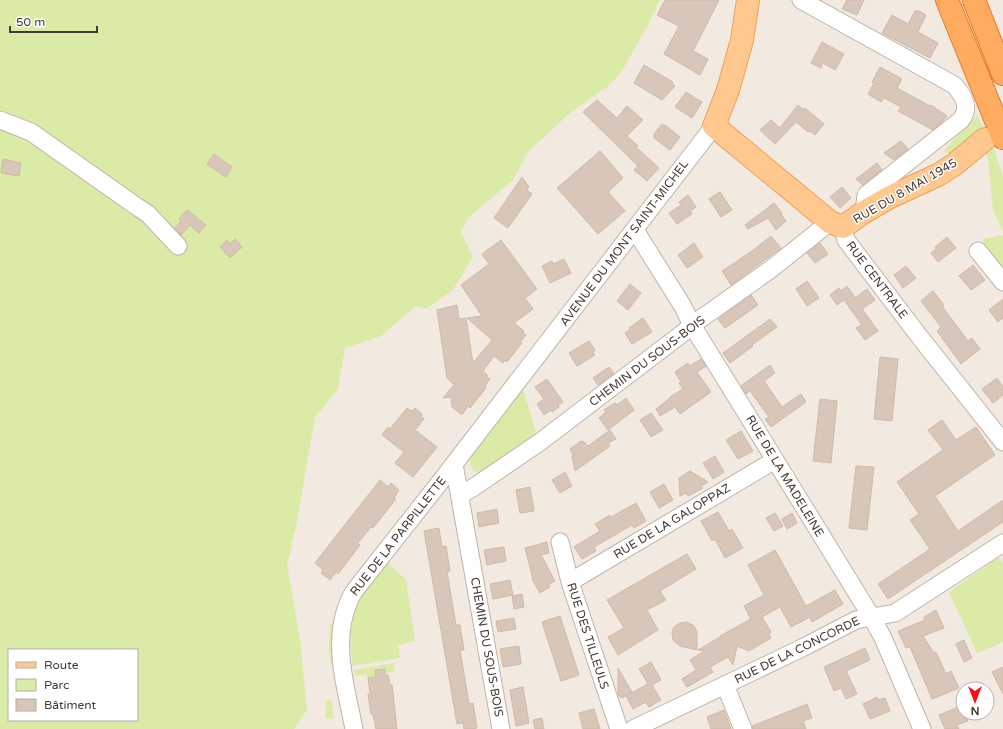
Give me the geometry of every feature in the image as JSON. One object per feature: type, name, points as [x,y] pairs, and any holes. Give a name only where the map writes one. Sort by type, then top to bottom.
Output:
[{"type":"highway","points":[[947,0],[994,138]]},
{"type":"highway","points":[[974,0],[1003,74]]},
{"type":"main road","name":"AVENUE DU MONT SAINT-MICHEL","points":[[714,126],[728,90],[742,40],[748,0]]},
{"type":"main road","name":"RUE CENTRALE","points":[[714,126],[836,224]]},
{"type":"main road","name":"RUE DU 8 MAI 1945","points":[[836,224],[864,212],[944,171],[994,138]]},
{"type":"street","points":[[801,0],[954,85],[961,93],[966,104],[966,114],[953,126],[866,195],[864,212]]},
{"type":"street","points":[[0,120],[31,132],[148,214],[178,246]]},
{"type":"street","name":"AVENUE DU MONT SAINT-MICHEL","points":[[454,464],[714,126]]},
{"type":"street","name":"CHEMIN DU SOUS-BOIS","points":[[460,495],[540,442],[692,325],[836,224]]},
{"type":"street","name":"RUE CENTRALE","points":[[836,224],[846,240],[1003,442]]},
{"type":"street","name":"RUE DE LA MADELEINE","points":[[635,230],[682,305],[692,325],[861,602],[871,616],[922,729]]},
{"type":"street","points":[[978,251],[1003,282]]},
{"type":"street","name":"RUE DE LA GALOPPAZ","points":[[570,582],[775,460]]},
{"type":"street","name":"CHEMIN DU SOUS-BOIS","points":[[454,464],[501,729]]},
{"type":"street","name":"RUE DE LA PARPILLETTE","points":[[354,729],[343,669],[340,640],[342,623],[349,599],[358,585],[454,464]]},
{"type":"street","name":"RUE DES TILLEULS","points":[[560,542],[570,582],[619,729]]},
{"type":"street","name":"RUE DE LA CONCORDE","points":[[633,729],[802,648],[856,620],[871,616],[895,613],[1003,543]]},
{"type":"street","name":"RUE DE LA CONCORDE","points":[[725,685],[743,729]]},
{"type":"green space","points":[[0,0],[660,0],[648,25],[620,74],[607,87],[571,112],[528,152],[513,180],[468,218],[461,232],[473,257],[453,290],[426,309],[416,306],[381,336],[345,348],[338,389],[315,417],[296,527],[287,565],[300,639],[307,710],[294,729],[0,729]]},
{"type":"green space","points":[[977,115],[993,146],[1003,176],[1003,232],[993,210],[988,159],[979,134],[950,156],[944,150]]},
{"type":"green space","points":[[1003,235],[1003,272],[984,248],[983,239]]},
{"type":"green space","points":[[522,386],[537,435],[483,475],[479,474],[472,468],[469,456]]},
{"type":"green space","points":[[999,557],[1003,564],[1003,642],[977,653],[949,592]]},
{"type":"green space","points":[[388,563],[406,580],[415,641],[398,645],[400,658],[353,666],[350,632],[355,607],[362,594]]},
{"type":"green space","points":[[330,624],[333,625],[333,665],[331,665],[329,651]]},
{"type":"green space","points":[[394,663],[395,671],[385,673],[384,669],[375,670],[376,677],[368,678],[367,674],[355,676],[354,670]]},
{"type":"green space","points":[[331,700],[334,718],[325,719],[326,701]]},
{"type":"building","points":[[665,0],[719,0],[693,51],[708,59],[700,75],[664,54],[679,26],[657,15]]},
{"type":"building","points":[[847,0],[864,0],[857,15],[842,9]]},
{"type":"building","points":[[915,11],[919,11],[926,15],[918,32],[938,43],[930,58],[882,33],[892,15],[908,24]]},
{"type":"building","points":[[822,42],[844,54],[835,70],[823,63],[821,68],[811,63]]},
{"type":"building","points":[[644,65],[673,82],[672,84],[675,86],[662,100],[634,83]]},
{"type":"building","points":[[880,67],[902,79],[897,88],[930,106],[931,105],[947,116],[933,130],[898,111],[901,107],[884,98],[881,102],[868,94],[874,83],[872,82]]},
{"type":"building","points":[[686,92],[702,102],[692,118],[675,107]]},
{"type":"building","points":[[597,100],[617,118],[627,106],[643,120],[627,136],[638,146],[636,147],[659,168],[647,181],[634,170],[638,166],[583,112]]},
{"type":"building","points":[[798,105],[804,110],[805,108],[824,124],[815,135],[810,131],[808,132],[796,122],[775,144],[760,130],[771,120],[780,128]]},
{"type":"building","points":[[661,125],[665,125],[680,137],[670,150],[654,138],[654,134]]},
{"type":"building","points":[[901,141],[908,149],[894,160],[884,153]]},
{"type":"building","points":[[600,151],[623,178],[608,192],[625,211],[598,234],[557,188]]},
{"type":"building","points":[[214,154],[232,167],[226,177],[207,164]]},
{"type":"building","points":[[3,159],[21,163],[19,176],[1,173]]},
{"type":"building","points":[[877,163],[882,170],[863,185],[856,179]]},
{"type":"building","points":[[522,177],[529,187],[527,190],[532,194],[508,228],[494,218]]},
{"type":"building","points":[[842,187],[851,198],[840,208],[830,197]]},
{"type":"building","points":[[720,192],[732,210],[721,217],[709,199]]},
{"type":"building","points":[[688,195],[696,207],[690,211],[692,214],[677,224],[669,213],[681,205],[679,202]]},
{"type":"building","points":[[774,203],[786,221],[776,230],[768,218],[748,229],[745,225]]},
{"type":"building","points":[[187,210],[206,225],[199,233],[190,225],[181,235],[175,228],[181,221],[179,219]]},
{"type":"building","points":[[771,236],[781,248],[731,285],[722,271]]},
{"type":"building","points":[[947,237],[956,248],[938,262],[931,253],[936,249],[935,247]]},
{"type":"building","points":[[235,239],[242,247],[230,258],[220,247],[227,240],[230,244]]},
{"type":"building","points":[[501,240],[537,289],[525,298],[533,309],[514,323],[524,331],[523,333],[526,335],[520,342],[522,343],[507,362],[505,360],[503,363],[494,356],[483,371],[490,379],[485,386],[486,388],[470,408],[468,406],[462,415],[452,407],[451,397],[443,398],[454,385],[447,378],[437,310],[457,305],[459,319],[466,318],[473,363],[492,340],[467,318],[482,316],[461,285],[489,264],[482,254]]},
{"type":"building","points":[[694,243],[703,257],[687,268],[678,255]]},
{"type":"building","points":[[820,243],[828,254],[815,263],[807,253]]},
{"type":"building","points":[[564,259],[571,273],[550,283],[542,266],[552,261],[553,264]]},
{"type":"building","points":[[973,265],[985,280],[971,290],[959,276]]},
{"type":"building","points":[[906,266],[916,278],[903,288],[894,275]]},
{"type":"building","points":[[807,281],[819,298],[807,306],[796,289]]},
{"type":"building","points":[[630,284],[641,293],[628,310],[617,301]]},
{"type":"building","points":[[847,286],[855,298],[867,289],[875,300],[862,309],[878,331],[865,340],[856,328],[862,325],[844,300],[837,305],[830,295],[839,288],[841,291]]},
{"type":"building","points":[[933,291],[944,305],[942,306],[968,341],[972,338],[980,349],[961,364],[937,331],[941,327],[921,301]]},
{"type":"building","points":[[751,295],[758,305],[725,328],[718,319]]},
{"type":"building","points":[[1003,299],[1003,318],[998,322],[989,310]]},
{"type":"building","points":[[643,318],[652,332],[632,344],[625,333],[630,329],[629,328]]},
{"type":"building","points":[[770,319],[777,327],[730,363],[723,353]]},
{"type":"building","points":[[589,341],[595,350],[593,353],[595,355],[577,366],[569,353]]},
{"type":"building","points":[[880,357],[898,359],[892,421],[874,419]]},
{"type":"building","points":[[701,359],[706,366],[697,372],[711,392],[680,414],[675,407],[660,416],[656,409],[670,397],[683,389],[675,372],[688,363],[690,366]]},
{"type":"building","points":[[770,365],[775,373],[764,381],[782,407],[801,394],[806,402],[771,427],[765,419],[769,417],[750,391],[746,394],[741,386]]},
{"type":"building","points":[[609,367],[614,373],[598,385],[593,378]]},
{"type":"building","points":[[997,378],[1003,387],[1003,395],[993,403],[982,389]]},
{"type":"building","points":[[547,379],[563,402],[552,412],[551,410],[544,415],[537,404],[544,399],[535,387]]},
{"type":"building","points":[[626,398],[634,410],[608,430],[599,418],[606,412],[604,410],[615,403],[617,405]]},
{"type":"building","points":[[820,399],[837,401],[831,463],[813,461]]},
{"type":"building","points":[[407,408],[412,411],[415,408],[422,414],[421,416],[424,419],[415,430],[437,447],[413,477],[395,463],[404,452],[382,435],[388,427],[390,429]]},
{"type":"building","points":[[651,413],[663,430],[651,437],[640,420]]},
{"type":"building","points":[[942,420],[956,440],[976,427],[995,455],[935,496],[958,531],[1003,500],[1003,522],[888,599],[878,584],[930,549],[910,520],[919,514],[897,482],[943,450],[928,430]]},
{"type":"building","points":[[610,430],[616,439],[608,443],[610,446],[575,471],[573,455],[570,449],[581,441],[588,446]]},
{"type":"building","points":[[741,431],[753,451],[738,459],[726,440]]},
{"type":"building","points":[[715,456],[724,472],[713,479],[703,463]]},
{"type":"building","points":[[856,466],[874,467],[867,530],[849,528]]},
{"type":"building","points":[[690,471],[708,482],[701,486],[703,488],[688,496],[686,493],[680,496],[679,478]]},
{"type":"building","points":[[565,472],[572,486],[560,493],[552,480]]},
{"type":"building","points":[[380,480],[388,487],[391,483],[399,490],[394,498],[396,499],[373,528],[371,527],[358,543],[360,545],[338,574],[336,572],[330,580],[321,573],[323,570],[315,563]]},
{"type":"building","points":[[664,484],[673,500],[659,508],[650,492]]},
{"type":"building","points":[[530,487],[534,511],[520,513],[516,490]]},
{"type":"building","points":[[636,503],[646,521],[634,528],[632,525],[594,547],[596,551],[582,559],[574,547],[600,531],[595,524]]},
{"type":"building","points":[[497,509],[499,523],[479,527],[477,513]]},
{"type":"building","points":[[718,512],[729,531],[732,529],[743,548],[725,558],[715,539],[712,541],[701,521]]},
{"type":"building","points":[[775,513],[783,526],[774,531],[766,518]]},
{"type":"building","points":[[792,513],[797,523],[787,529],[782,519]]},
{"type":"building","points":[[439,528],[442,547],[446,546],[450,571],[447,572],[456,625],[460,625],[464,650],[460,650],[469,704],[473,703],[477,728],[464,729],[463,723],[457,724],[424,531]]},
{"type":"building","points":[[547,542],[549,553],[541,555],[555,581],[548,585],[550,587],[540,593],[532,579],[525,548]]},
{"type":"building","points":[[504,547],[506,561],[487,565],[484,550]]},
{"type":"building","points":[[775,550],[806,606],[835,590],[843,604],[812,622],[810,617],[791,627],[780,607],[762,617],[771,632],[769,633],[771,638],[749,651],[737,646],[733,665],[728,657],[710,667],[713,672],[687,687],[682,679],[696,670],[690,660],[704,651],[698,650],[751,619],[744,606],[764,595],[748,565]]},
{"type":"building","points":[[687,554],[696,569],[660,591],[666,600],[647,610],[658,630],[618,655],[608,637],[624,628],[607,600]]},
{"type":"building","points":[[510,580],[513,595],[493,599],[490,584]]},
{"type":"building","points":[[522,594],[524,607],[514,609],[512,596]]},
{"type":"building","points":[[936,610],[944,628],[923,636],[934,653],[936,652],[946,674],[951,671],[956,681],[955,690],[932,699],[910,647],[906,648],[898,631],[925,620],[924,617]]},
{"type":"building","points":[[560,616],[579,675],[561,681],[542,622]]},
{"type":"building","points":[[514,618],[516,629],[498,632],[496,621]]},
{"type":"building","points":[[687,622],[694,626],[697,632],[697,650],[680,646],[673,640],[672,632],[674,627],[680,623]]},
{"type":"building","points":[[964,640],[972,658],[964,662],[956,644]]},
{"type":"building","points":[[519,646],[521,664],[503,667],[500,649]]},
{"type":"building","points":[[865,648],[870,660],[846,671],[857,694],[846,699],[841,688],[834,691],[824,667]]},
{"type":"building","points":[[651,662],[661,680],[652,685],[661,700],[649,707],[646,702],[633,709],[626,696],[648,684],[639,669]]},
{"type":"building","points":[[1003,667],[1003,694],[992,672]]},
{"type":"building","points":[[618,668],[632,692],[622,698],[618,695]]},
{"type":"building","points":[[385,669],[385,675],[388,675],[390,685],[392,685],[397,729],[376,729],[373,714],[371,714],[368,694],[370,693],[368,678],[376,677],[375,670]]},
{"type":"building","points":[[523,687],[529,723],[516,726],[510,690]]},
{"type":"building","points":[[877,697],[878,700],[885,698],[890,711],[870,719],[863,704]]},
{"type":"building","points":[[807,704],[812,718],[803,721],[806,729],[753,729],[752,726]]},
{"type":"building","points":[[955,708],[955,721],[968,721],[957,725],[959,729],[945,729],[939,715]]},
{"type":"building","points":[[594,709],[600,729],[583,729],[579,713]]},
{"type":"building","points":[[724,710],[731,729],[711,729],[707,717]]},
{"type":"building","points":[[542,718],[544,729],[535,729],[533,720]]}]
